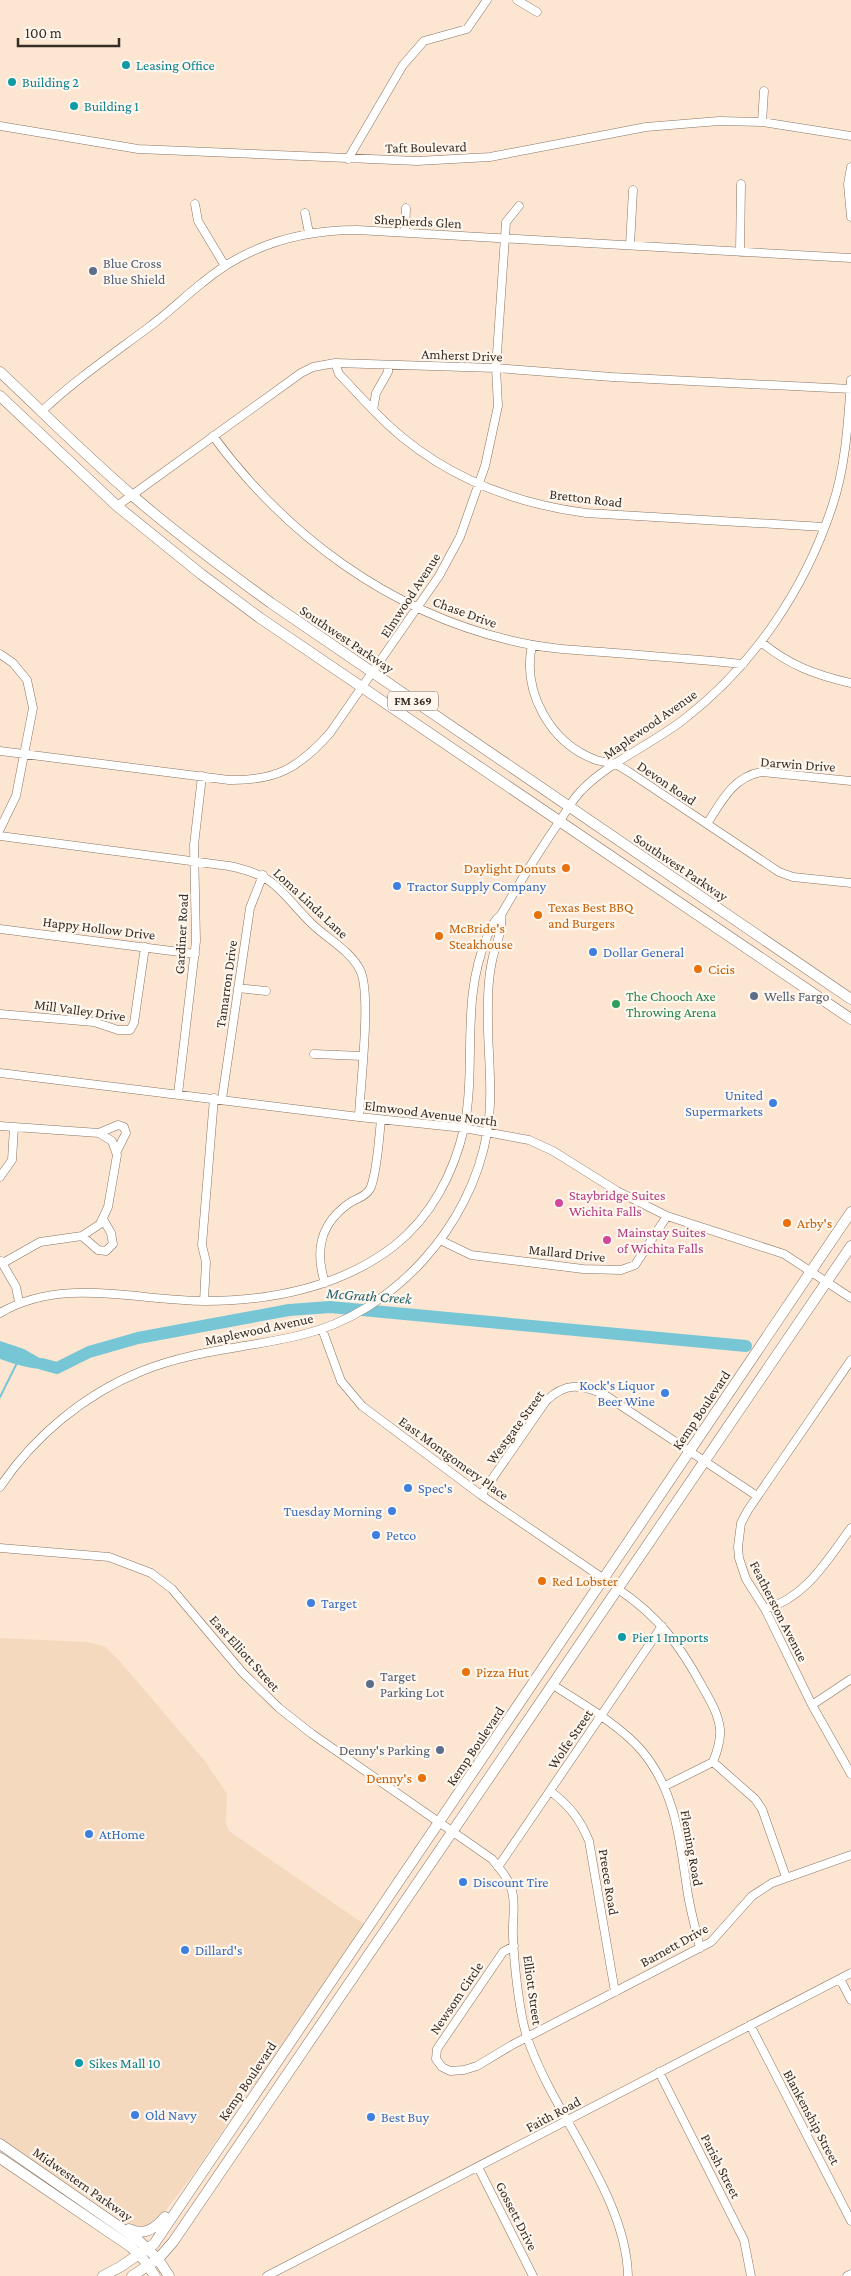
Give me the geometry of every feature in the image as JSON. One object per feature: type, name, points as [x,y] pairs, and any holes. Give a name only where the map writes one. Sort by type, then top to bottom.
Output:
[{"type":"main road","name":"Southwest Parkway","points":[[0,372],[132,496],[270,603],[851,999]]},
{"type":"main road","name":"FM 369","points":[[0,396],[117,506],[185,562],[260,618],[851,1019]]},
{"type":"main road","points":[[185,562],[196,547]]},
{"type":"main road","points":[[742,944],[752,932]]},
{"type":"main road","name":"Kemp Boulevard","points":[[103,2276],[154,2244],[851,1212]]},
{"type":"main road","points":[[132,2276],[158,2259],[173,2242],[851,1246]]},
{"type":"main road","points":[[604,1579],[618,1589]]},
{"type":"main road","points":[[539,1676],[553,1685]]},
{"type":"main road","name":"Midwestern Parkway","points":[[0,2144],[113,2220],[144,2252]]},
{"type":"main road","name":"Midwestern Parkway","points":[[0,2158],[144,2252]]},
{"type":"main road","points":[[113,2220],[131,2230],[145,2232],[158,2226],[172,2208],[184,2199]]},
{"type":"main road","points":[[144,2252],[158,2259],[169,2276]]},
{"type":"main road","points":[[144,2252],[148,2266],[155,2276]]},
{"type":"street","points":[[348,159],[403,65],[424,41],[467,29],[487,0]]},
{"type":"street","points":[[517,0],[537,12]]},
{"type":"street","points":[[762,122],[764,91]]},
{"type":"street","name":"Taft Boulevard","points":[[0,126],[138,149],[417,161],[460,160],[513,153],[646,127],[720,121],[762,122],[851,136]]},
{"type":"street","points":[[851,167],[848,184],[851,217]]},
{"type":"street","points":[[740,252],[741,184]]},
{"type":"street","points":[[630,245],[633,190]]},
{"type":"street","points":[[195,204],[198,221],[225,266]]},
{"type":"street","name":"Elmwood Avenue","points":[[0,751],[202,776],[250,780],[276,775],[293,766],[308,756],[330,733],[439,576],[457,542],[478,484],[494,429],[498,406],[496,368],[506,222],[519,206]]},
{"type":"street","points":[[405,232],[406,208]]},
{"type":"street","points":[[305,213],[309,233]]},
{"type":"street","name":"Shepherds Glen","points":[[42,411],[86,373],[165,315],[225,266],[261,247],[291,236],[341,230],[405,232],[851,258]]},
{"type":"street","name":"Amherst Drive","points":[[117,506],[301,373],[313,367],[335,363],[496,368],[612,377],[851,389]]},
{"type":"street","name":"Bretton Road","points":[[335,363],[339,374],[410,445],[446,469],[512,498],[558,510],[586,513],[824,526]]},
{"type":"street","points":[[373,410],[376,392],[388,372],[388,365]]},
{"type":"street","name":"Maplewood Avenue","points":[[0,1313],[19,1302],[65,1292],[204,1301],[284,1293],[325,1283],[368,1264],[403,1238],[425,1214],[451,1170],[464,1128],[467,1107],[470,1017],[474,986],[483,946],[494,920],[501,915],[527,869],[580,792],[599,774],[682,720],[720,688],[761,642],[792,597],[810,564],[832,506],[843,460],[851,380]]},
{"type":"street","name":"Chase Drive","points":[[213,436],[235,465],[276,510],[304,536],[334,559],[418,608],[470,629],[532,644],[743,664]]},
{"type":"street","points":[[761,642],[780,658],[794,665],[830,678],[851,683]]},
{"type":"street","name":"Devon Road","points":[[532,644],[530,656],[531,682],[541,710],[552,727],[577,750],[596,760],[615,764],[779,872],[793,877],[851,883]]},
{"type":"street","points":[[0,654],[20,670],[27,680],[33,708],[16,796],[0,829]]},
{"type":"street","name":"Darwin Drive","points":[[707,824],[734,785],[753,773],[761,772],[851,781]]},
{"type":"street","name":"Gardiner Road","points":[[178,1094],[194,954],[197,909],[194,861],[202,776]]},
{"type":"street","name":"Loma Linda Lane","points":[[0,836],[247,869],[263,875],[281,889],[310,923],[350,956],[360,969],[365,1002],[359,1117]]},
{"type":"street","name":"Tamarron Drive","points":[[204,1301],[206,1262],[202,1245],[218,1099],[250,908],[263,875]]},
{"type":"street","name":"Maplewood Avenue","points":[[0,1487],[34,1444],[64,1417],[119,1381],[144,1370],[193,1356],[303,1335],[322,1329],[371,1304],[417,1268],[440,1240],[468,1194],[480,1162],[488,1132],[490,1070],[488,995],[492,961],[502,923],[501,915]]},
{"type":"street","name":"Happy Hollow Drive","points":[[0,929],[194,954]]},
{"type":"street","name":"Mill Valley Drive","points":[[0,1014],[94,1022],[118,1030],[130,1030],[134,1023],[145,947]]},
{"type":"street","points":[[238,988],[266,991]]},
{"type":"street","points":[[314,1054],[362,1056]]},
{"type":"street","name":"Elmwood Avenue North","points":[[0,1073],[381,1120],[464,1128],[529,1140],[540,1144],[617,1191],[667,1216],[773,1250],[811,1271],[851,1298]]},
{"type":"street","points":[[325,1283],[320,1267],[321,1239],[333,1216],[352,1201],[362,1198],[371,1186],[381,1120]]},
{"type":"street","points":[[0,1126],[99,1133],[118,1125],[124,1127],[126,1133],[117,1151],[110,1198],[103,1219],[90,1232],[82,1236],[40,1242],[2,1261],[16,1287],[19,1302]]},
{"type":"street","points":[[0,1177],[12,1160],[14,1127]]},
{"type":"street","points":[[99,1133],[112,1141],[117,1151]]},
{"type":"street","name":"Mallard Drive","points":[[440,1240],[471,1255],[583,1269],[621,1270],[635,1265],[667,1216]]},
{"type":"street","points":[[82,1236],[98,1250],[106,1251],[113,1244],[111,1233],[103,1219]]},
{"type":"street","name":"East Montgomery Place","points":[[322,1329],[341,1381],[356,1399],[482,1495],[604,1579]]},
{"type":"street","name":"Featherston Avenue","points":[[851,1360],[756,1496],[741,1522],[738,1547],[739,1558],[746,1579],[765,1609],[812,1705],[851,1774]]},
{"type":"street","name":"Westgate Street","points":[[482,1495],[546,1401],[560,1390],[578,1386],[588,1387],[605,1395],[756,1496]]},
{"type":"street","points":[[765,1609],[774,1607],[809,1584],[826,1564],[851,1528]]},
{"type":"street","name":"East Elliott Street","points":[[0,1548],[109,1557],[151,1573],[172,1589],[242,1672],[279,1708],[312,1734],[453,1832]]},
{"type":"street","points":[[618,1589],[652,1615],[679,1646],[715,1709],[720,1734],[713,1762],[665,1786]]},
{"type":"street","name":"Wolfe Street","points":[[498,1867],[662,1626]]},
{"type":"street","points":[[812,1705],[851,1679]]},
{"type":"street","name":"Fleming Road","points":[[553,1685],[626,1736],[642,1751],[665,1786],[678,1828],[688,1897],[700,1948]]},
{"type":"street","points":[[713,1762],[755,1799],[762,1809],[786,1877]]},
{"type":"street","name":"Preece Road","points":[[550,1791],[571,1808],[582,1824],[589,1841],[615,1992]]},
{"type":"street","name":"Elliott Street","points":[[453,1832],[492,1860],[512,1889],[514,1910],[512,1935],[527,2037],[619,2223],[627,2258],[628,2276]]},
{"type":"street","name":"Barnett Drive","points":[[527,2037],[700,1948],[720,1934],[752,1896],[772,1883],[825,1866],[851,1855]]},
{"type":"street","name":"Newsom Circle","points":[[514,1946],[503,1952],[439,2045],[436,2059],[442,2067],[450,2071],[464,2070],[476,2066],[527,2037]]},
{"type":"street","name":"Faith Road","points":[[267,2276],[851,1973]]},
{"type":"street","points":[[840,1979],[851,2000]]},
{"type":"street","name":"Blankenship Street","points":[[750,2025],[851,2221]]},
{"type":"street","name":"Parish Street","points":[[659,2072],[744,2240],[750,2276]]},
{"type":"street","name":"Gossett Drive","points":[[478,2167],[533,2276]]},
{"type":"street","points":[[847,2276],[851,2274]]},
{"type":"shaded area","points":[[0,1638],[87,1642],[104,1646],[118,1659],[205,1761],[227,1794],[226,1824],[229,1831],[364,1924],[192,2176],[155,2224],[145,2228],[129,2224],[0,2140]]},
{"type":"water","points":[[0,1341],[24,1349],[57,1368],[42,1369],[28,1367],[0,1359]]},
{"type":"waterway","name":"McGrath Creek","points":[[42,1364],[57,1368],[89,1352],[138,1338],[289,1310],[330,1307],[746,1346]]},
{"type":"waterway","points":[[0,1397],[17,1363]]},
{"type":"place","name":"Leasing Office","points":[[126,65]]},
{"type":"place","name":"Building 2","points":[[12,82]]},
{"type":"place","name":"Building 1","points":[[74,106]]},
{"type":"place","name":"Blue Cross Blue Shield","points":[[93,271]]},
{"type":"place","name":"Daylight Donuts","points":[[566,868]]},
{"type":"place","name":"Tractor Supply Company","points":[[397,886]]},
{"type":"place","name":"Texas Best BBQ and Burgers","points":[[538,915]]},
{"type":"place","name":"McBride's Steakhouse","points":[[439,936]]},
{"type":"place","name":"Dollar General","points":[[593,952]]},
{"type":"place","name":"Cicis","points":[[698,969]]},
{"type":"place","name":"Wells Fargo","points":[[754,996]]},
{"type":"place","name":"The Chooch Axe Throwing Arena","points":[[616,1004]]},
{"type":"place","name":"United Supermarkets","points":[[773,1103]]},
{"type":"place","name":"Staybridge Suites Wichita Falls","points":[[559,1203]]},
{"type":"place","name":"Arby's","points":[[787,1223]]},
{"type":"place","name":"Mainstay Suites of Wichita Falls","points":[[607,1240]]},
{"type":"place","name":"Kock's Liquor Beer Wine","points":[[665,1393]]},
{"type":"place","name":"Spec's","points":[[408,1488]]},
{"type":"place","name":"Tuesday Morning","points":[[392,1511]]},
{"type":"place","name":"Petco","points":[[376,1535]]},
{"type":"place","name":"Red Lobster","points":[[542,1581]]},
{"type":"place","name":"Target","points":[[311,1603]]},
{"type":"place","name":"Pier 1 Imports","points":[[622,1637]]},
{"type":"place","name":"Pizza Hut","points":[[466,1672]]},
{"type":"place","name":"Target Parking Lot","points":[[370,1684]]},
{"type":"place","name":"Denny's Parking","points":[[440,1750]]},
{"type":"place","name":"Denny's","points":[[422,1778]]},
{"type":"place","name":"AtHome","points":[[89,1834]]},
{"type":"place","name":"Discount Tire","points":[[463,1882]]},
{"type":"place","name":"Dillard's","points":[[185,1950]]},
{"type":"place","name":"Sikes Mall 10","points":[[79,2063]]},
{"type":"place","name":"Old Navy","points":[[135,2115]]},
{"type":"place","name":"Best Buy","points":[[371,2117]]}]
